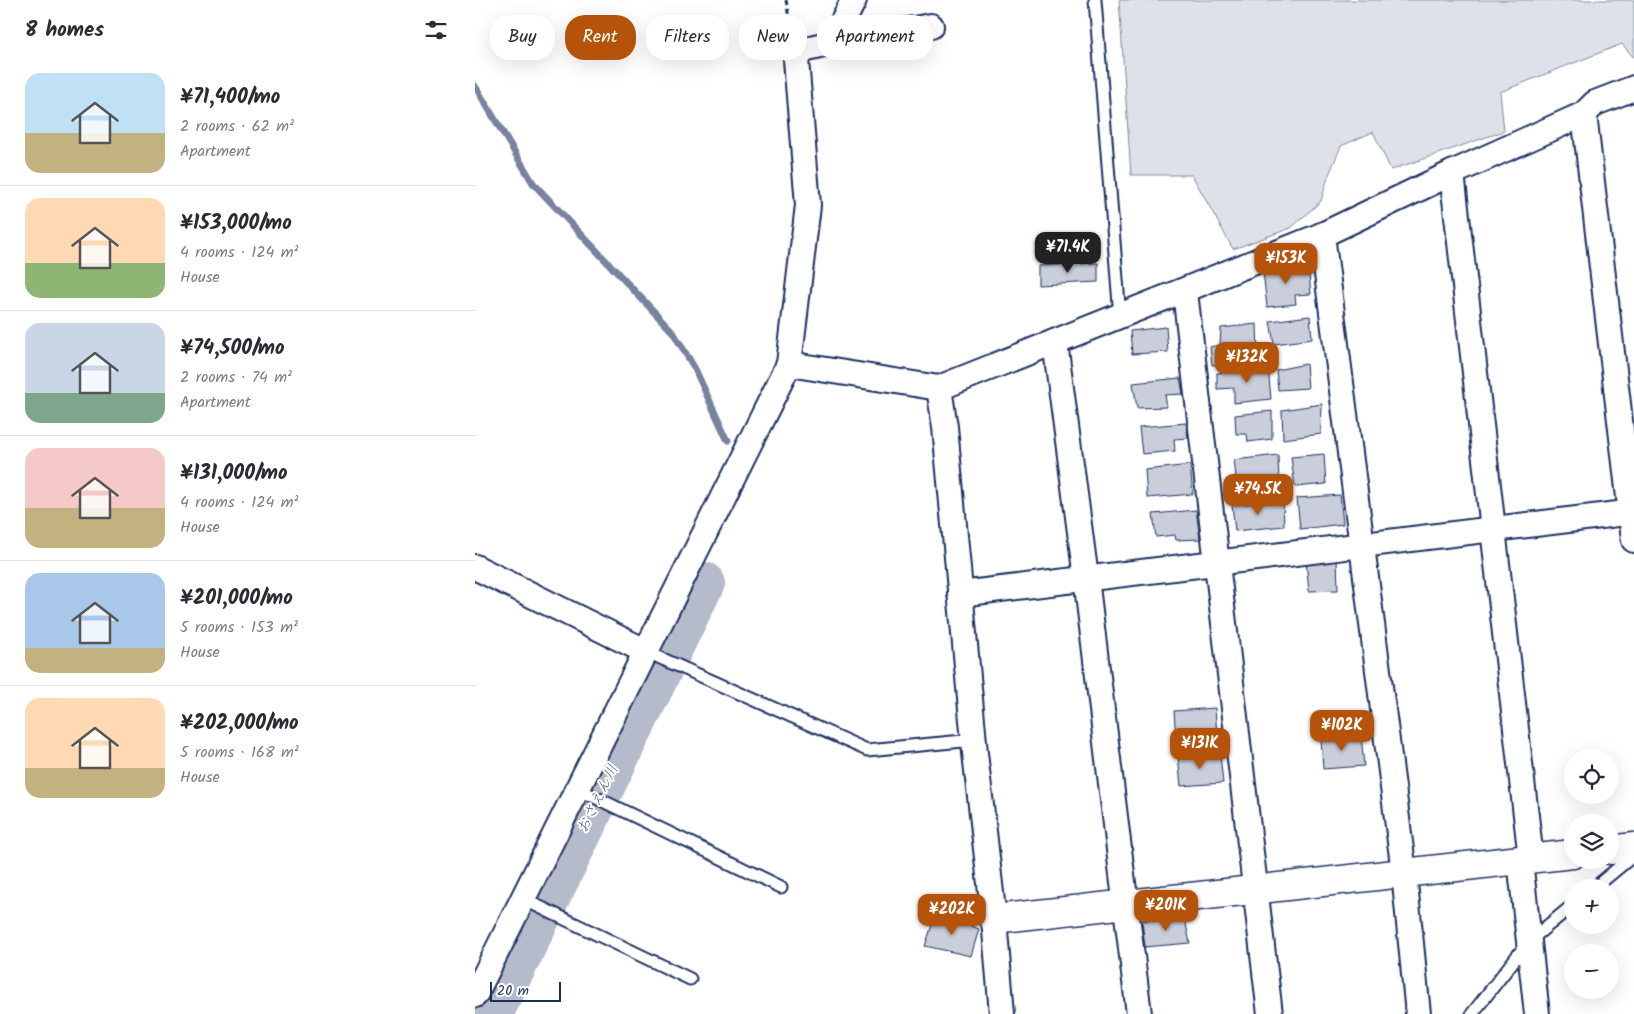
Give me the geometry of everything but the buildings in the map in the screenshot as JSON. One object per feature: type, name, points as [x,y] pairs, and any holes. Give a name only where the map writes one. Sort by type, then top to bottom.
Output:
[{"type":"street","points":[[846,15],[854,0]]},
{"type":"street","points":[[475,995],[789,364],[808,205],[796,60],[802,50],[817,46]]},
{"type":"street","points":[[789,364],[939,388],[1185,292],[1322,236],[1584,114],[1595,103],[1634,88]]},
{"type":"street","points":[[1584,114],[1634,540]]},
{"type":"street","points":[[1452,174],[1493,529],[1525,860],[1529,940],[1537,1014]]},
{"type":"street","points":[[1322,236],[1404,873],[1418,1014]]},
{"type":"street","points":[[1185,292],[1271,1014]]},
{"type":"street","points":[[1055,342],[1139,1014]]},
{"type":"street","points":[[939,388],[945,427],[1002,1014]]},
{"type":"street","points":[[960,594],[1632,512]]},
{"type":"street","points":[[475,567],[647,652]]},
{"type":"street","points":[[1619,849],[1634,847]]},
{"type":"street","points":[[994,920],[1564,855]]},
{"type":"lane","points":[[1095,0],[1120,317]]},
{"type":"lane","points":[[647,652],[867,750],[974,740]]},
{"type":"lane","points":[[578,790],[781,887]]},
{"type":"lane","points":[[1605,879],[1634,854]]},
{"type":"lane","points":[[523,899],[690,979]]},
{"type":"lane","points":[[1472,1014],[1529,940],[1564,912]]},
{"type":"shaded area","points":[[1119,0],[1634,0],[1634,58],[1622,44],[1500,92],[1504,131],[1391,170],[1373,132],[1341,146],[1328,177],[1321,201],[1291,228],[1233,249],[1192,175],[1131,175]]},
{"type":"waterway","points":[[475,86],[533,183],[673,332],[695,369],[728,441]]},
{"type":"waterway","name":"おさえん川","points":[[492,1014],[704,583]]}]
